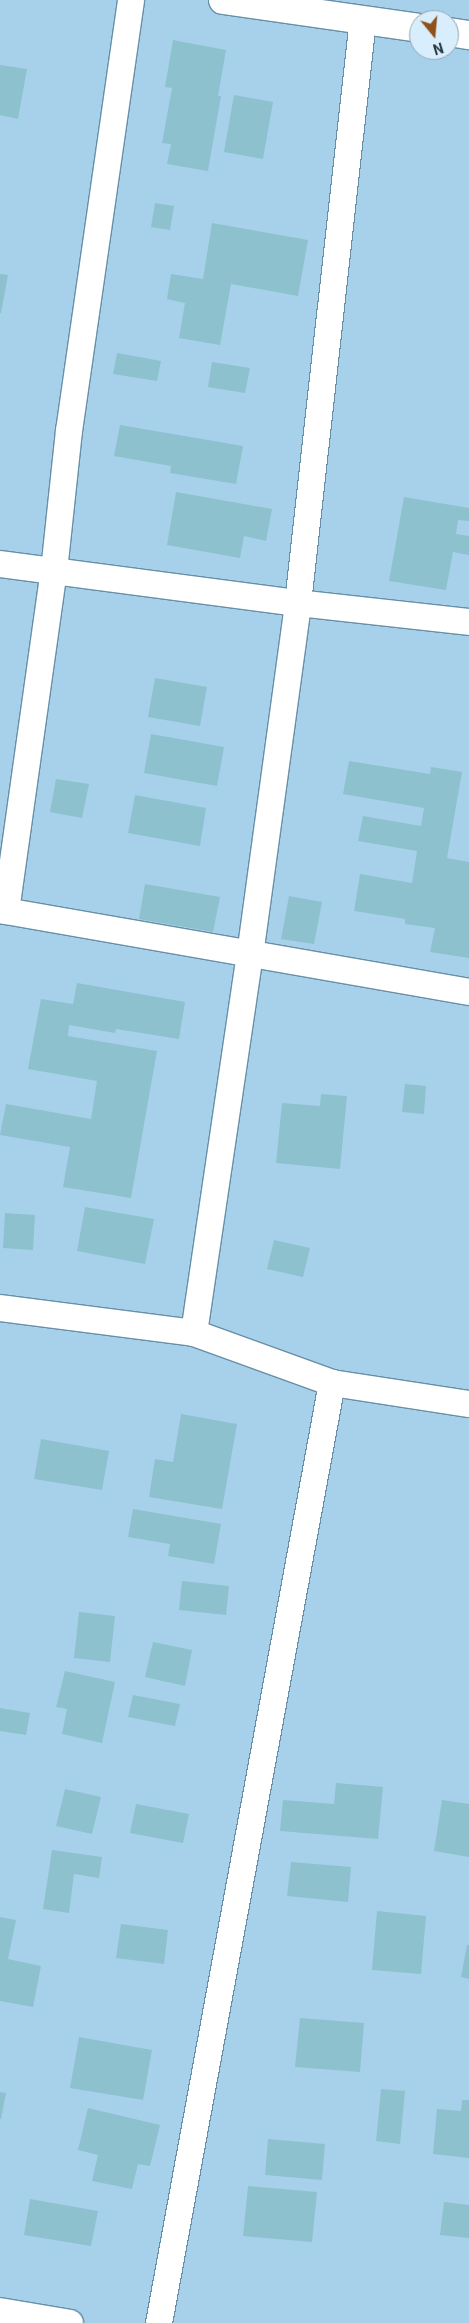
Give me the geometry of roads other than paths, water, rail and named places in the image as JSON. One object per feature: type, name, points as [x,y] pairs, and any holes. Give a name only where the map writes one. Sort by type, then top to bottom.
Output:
[{"type":"highway","points":[[223,0],[409,27]]},
{"type":"street","points":[[131,0],[69,431],[54,571],[3,911],[469,992]]},
{"type":"street","points":[[194,1333],[250,954],[298,603],[363,20]]},
{"type":"street","points":[[0,564],[298,603],[469,622]]},
{"type":"street","points":[[0,1308],[194,1333],[332,1383],[469,1404]]},
{"type":"street","points":[[159,2323],[332,1383]]},
{"type":"street","points":[[0,2311],[70,2323]]}]
